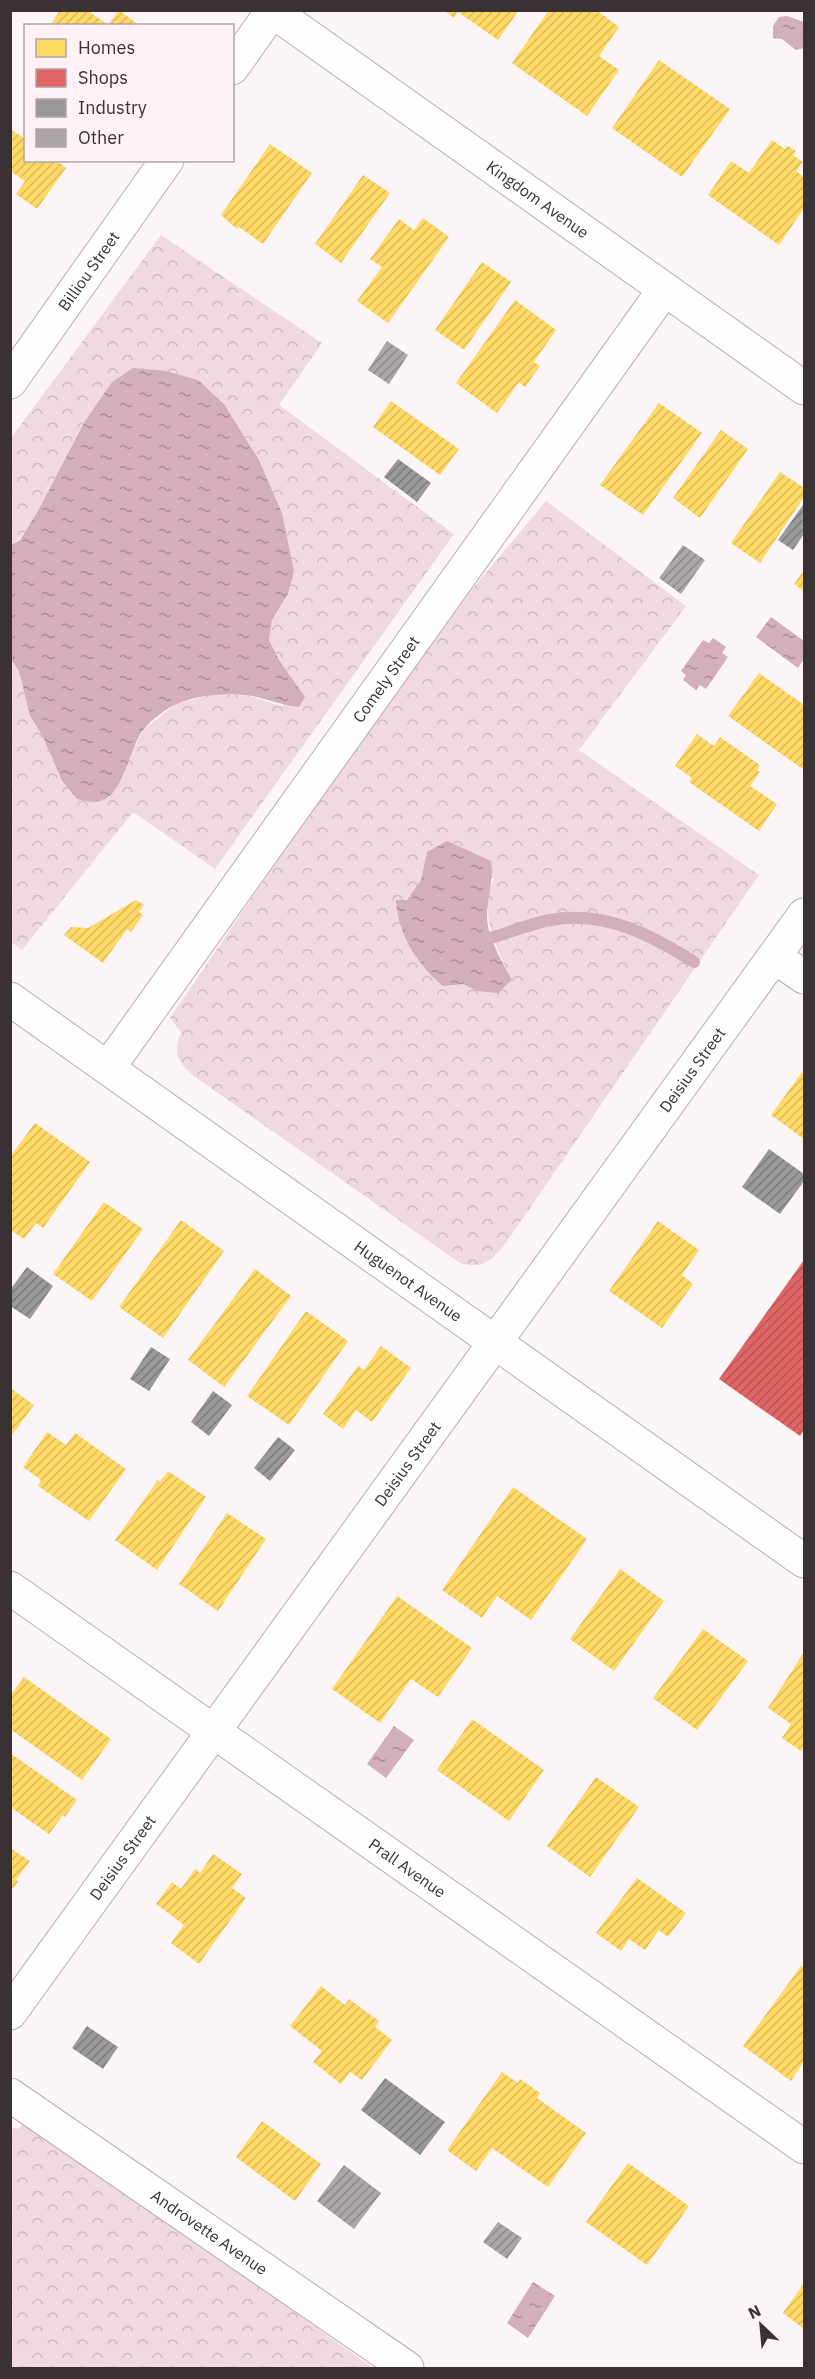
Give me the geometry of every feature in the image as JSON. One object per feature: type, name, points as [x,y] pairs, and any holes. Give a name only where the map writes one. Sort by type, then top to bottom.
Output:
[{"type":"street","points":[[234,65],[272,11]]},
{"type":"street","name":"Kingdom Avenue","points":[[272,11],[804,388]]},
{"type":"street","name":"Billiou Street","points":[[10,382],[166,162]]},
{"type":"street","name":"Comely Street","points":[[108,1068],[664,290]]},
{"type":"street","name":"Deisius Street","points":[[10,2013],[804,915]]},
{"type":"street","points":[[775,957],[804,977]]},
{"type":"street","name":"Huguenot Avenue","points":[[10,999],[804,1562]]},
{"type":"street","name":"Prall Avenue","points":[[10,1588],[804,2147]]},
{"type":"street","name":"Androvette Avenue","points":[[10,2095],[407,2368]]},
{"type":"green space","points":[[161,235],[322,343],[279,405],[454,534],[215,869],[133,812],[22,950],[10,941],[10,660],[19,671],[30,716],[43,737],[62,781],[77,799],[96,802],[110,794],[123,778],[129,757],[144,729],[176,704],[214,694],[247,695],[281,706],[305,698],[279,660],[269,640],[272,620],[288,595],[282,513],[259,460],[224,404],[198,380],[85,421],[62,469],[31,524],[11,545],[11,438]]},
{"type":"green space","points":[[546,501],[686,606],[579,750],[759,875],[508,1240],[488,1261],[469,1265],[460,1263],[191,1074],[179,1060],[177,1051],[181,1032],[170,1018],[337,773],[474,587]],"holes":[[[427,852],[494,878],[488,905],[488,918],[495,943],[512,980],[477,991],[463,984],[396,900],[407,900],[421,880]]]},
{"type":"green space","points":[[27,2120],[373,2368],[11,2368],[11,2127],[18,2129]]},
{"type":"water","points":[[787,16],[804,22],[804,48],[796,50],[782,39],[773,38],[773,26],[779,17]]},
{"type":"water","points":[[133,368],[166,371],[198,380],[224,404],[259,460],[282,513],[294,571],[288,594],[272,620],[269,640],[279,660],[305,697],[299,707],[252,696],[228,694],[211,695],[173,706],[144,729],[125,772],[113,792],[105,799],[93,802],[77,799],[62,781],[43,737],[30,716],[19,671],[11,660],[11,545],[20,540],[38,511],[85,421],[112,382]]},
{"type":"water","points":[[771,617],[804,641],[804,659],[798,668],[756,637]]},
{"type":"water","points":[[713,638],[726,647],[722,653],[728,657],[706,689],[700,685],[696,690],[683,680],[686,675],[681,671],[703,640],[709,643]]},
{"type":"water","points":[[447,841],[491,861],[488,926],[496,950],[512,980],[498,993],[477,991],[463,984],[443,986],[417,958],[405,937],[396,900],[407,900],[421,880],[427,852]]},
{"type":"water","points":[[394,1726],[414,1740],[386,1778],[367,1764]]},
{"type":"water","points":[[533,2282],[555,2296],[528,2338],[507,2323]]},
{"type":"building: Homes","points":[[60,10],[87,10],[107,24],[51,24]]},
{"type":"building: Homes","points":[[119,10],[137,24],[109,24]]},
{"type":"building: Homes","points":[[444,10],[519,10],[498,40],[458,12],[454,18]]},
{"type":"building: Homes","points":[[549,10],[596,10],[619,27],[599,56],[619,70],[587,116],[512,63]]},
{"type":"building: Homes","points":[[659,60],[730,109],[682,177],[612,128]]},
{"type":"building: Homes","points":[[10,129],[24,138],[24,162],[58,162],[66,168],[37,209],[16,194],[25,181],[10,171]]},
{"type":"building: Homes","points":[[772,140],[785,149],[788,146],[796,151],[793,155],[803,162],[796,171],[804,177],[804,208],[779,245],[708,195],[731,161],[749,173]]},
{"type":"building: Homes","points":[[270,144],[312,173],[263,244],[239,227],[237,229],[221,215]]},
{"type":"building: Homes","points":[[363,175],[390,193],[341,263],[315,244]]},
{"type":"building: Homes","points":[[423,218],[449,237],[388,323],[357,301],[382,267],[370,259],[399,219],[414,230]]},
{"type":"building: Homes","points":[[482,262],[511,282],[464,350],[435,330]]},
{"type":"building: Homes","points":[[515,300],[556,330],[534,362],[540,366],[525,387],[519,382],[497,413],[456,383]]},
{"type":"building: Homes","points":[[391,401],[459,449],[440,475],[373,427]]},
{"type":"building: Homes","points":[[659,403],[702,433],[643,515],[600,485]]},
{"type":"building: Homes","points":[[721,430],[748,449],[700,518],[673,498]]},
{"type":"building: Homes","points":[[780,472],[804,488],[804,497],[760,563],[731,543]]},
{"type":"building: Homes","points":[[804,570],[804,591],[794,584]]},
{"type":"building: Homes","points":[[759,673],[804,705],[804,770],[728,716]]},
{"type":"building: Homes","points":[[697,734],[714,746],[720,737],[760,765],[757,770],[760,772],[750,786],[777,804],[759,831],[689,782],[692,778],[675,766]]},
{"type":"building: Homes","points":[[136,900],[144,905],[139,912],[143,915],[131,932],[127,929],[103,963],[64,935],[71,927],[88,928]]},
{"type":"building: Homes","points":[[802,1072],[804,1073],[804,1139],[771,1115]]},
{"type":"building: Homes","points":[[35,1123],[90,1162],[43,1228],[36,1223],[24,1239],[10,1230],[10,1157]]},
{"type":"building: Homes","points":[[104,1202],[143,1229],[92,1301],[53,1274]]},
{"type":"building: Homes","points":[[181,1220],[224,1251],[163,1338],[119,1307]]},
{"type":"building: Homes","points":[[658,1221],[699,1250],[682,1275],[693,1284],[662,1328],[609,1291]]},
{"type":"building: Homes","points":[[255,1269],[291,1296],[224,1387],[188,1360]]},
{"type":"building: Homes","points":[[306,1311],[348,1341],[289,1425],[247,1396]]},
{"type":"building: Homes","points":[[381,1346],[411,1368],[372,1422],[356,1410],[343,1429],[323,1414],[358,1366],[364,1370]]},
{"type":"building: Homes","points":[[10,1388],[34,1405],[10,1438]]},
{"type":"building: Homes","points":[[47,1432],[66,1445],[75,1433],[126,1469],[89,1521],[38,1486],[41,1480],[23,1467]]},
{"type":"building: Homes","points":[[168,1471],[206,1497],[157,1570],[115,1540],[158,1480],[160,1482]]},
{"type":"building: Homes","points":[[513,1487],[587,1539],[531,1620],[497,1596],[482,1618],[442,1590]]},
{"type":"building: Homes","points":[[227,1513],[266,1539],[218,1611],[179,1584]]},
{"type":"building: Homes","points":[[620,1569],[664,1601],[614,1671],[570,1639]]},
{"type":"building: Homes","points":[[397,1596],[472,1648],[438,1697],[411,1679],[380,1723],[332,1689]]},
{"type":"building: Homes","points":[[703,1629],[748,1661],[697,1730],[653,1698]]},
{"type":"building: Homes","points":[[804,1652],[804,1746],[801,1751],[782,1738],[791,1724],[768,1708]]},
{"type":"building: Homes","points":[[24,1677],[111,1739],[82,1780],[10,1729],[10,1696]]},
{"type":"building: Homes","points":[[472,1719],[544,1770],[509,1821],[437,1770]]},
{"type":"building: Homes","points":[[10,1753],[77,1800],[49,1834],[10,1807]]},
{"type":"building: Homes","points":[[596,1777],[639,1807],[590,1877],[547,1846]]},
{"type":"building: Homes","points":[[10,1848],[30,1861],[10,1892]]},
{"type":"building: Homes","points":[[213,1854],[242,1874],[232,1888],[246,1898],[199,1964],[171,1943],[184,1925],[156,1904],[172,1882],[181,1889],[195,1869],[200,1873]]},
{"type":"building: Homes","points":[[637,1878],[686,1913],[668,1937],[659,1930],[645,1950],[629,1939],[621,1951],[596,1933]]},
{"type":"building: Homes","points":[[801,1966],[804,1968],[804,2061],[791,2081],[743,2046]]},
{"type":"building: Homes","points":[[321,1986],[345,2005],[349,1999],[379,2021],[375,2027],[392,2040],[362,2080],[350,2072],[341,2084],[313,2062],[322,2051],[290,2026]]},
{"type":"building: Homes","points":[[502,2072],[518,2083],[520,2079],[540,2093],[537,2098],[586,2133],[548,2187],[492,2148],[476,2171],[447,2150]]},
{"type":"building: Homes","points":[[262,2121],[321,2164],[295,2201],[236,2157]]},
{"type":"building: Homes","points":[[628,2163],[689,2206],[647,2265],[586,2222]]},
{"type":"building: Homes","points":[[804,2283],[804,2329],[783,2313]]},
{"type":"building: Shops","points":[[804,1260],[804,1430],[800,1436],[719,1379]]},
{"type":"building: Industry","points":[[398,459],[431,483],[417,502],[384,477]]},
{"type":"building: Industry","points":[[803,505],[804,534],[793,550],[778,540]]},
{"type":"building: Industry","points":[[769,1149],[804,1174],[804,1181],[780,1214],[742,1187]]},
{"type":"building: Industry","points":[[27,1267],[53,1286],[30,1319],[10,1306],[10,1290]]},
{"type":"building: Industry","points":[[151,1347],[170,1359],[149,1391],[130,1379]]},
{"type":"building: Industry","points":[[213,1391],[232,1405],[209,1436],[191,1422]]},
{"type":"building: Industry","points":[[278,1437],[295,1450],[270,1481],[254,1468]]},
{"type":"building: Industry","points":[[87,2026],[118,2047],[103,2069],[72,2048]]},
{"type":"building: Industry","points":[[385,2078],[445,2122],[420,2155],[361,2110]]},
{"type":"building: Other","points":[[387,341],[408,355],[389,384],[368,370]]},
{"type":"building: Other","points":[[683,545],[705,560],[681,594],[659,578]]},
{"type":"building: Other","points":[[344,2165],[381,2193],[354,2229],[317,2201]]},
{"type":"building: Other","points":[[498,2222],[522,2238],[507,2259],[483,2242]]},
{"type":"waterway","points":[[491,938],[550,920],[589,918],[643,934],[694,962]]}]
